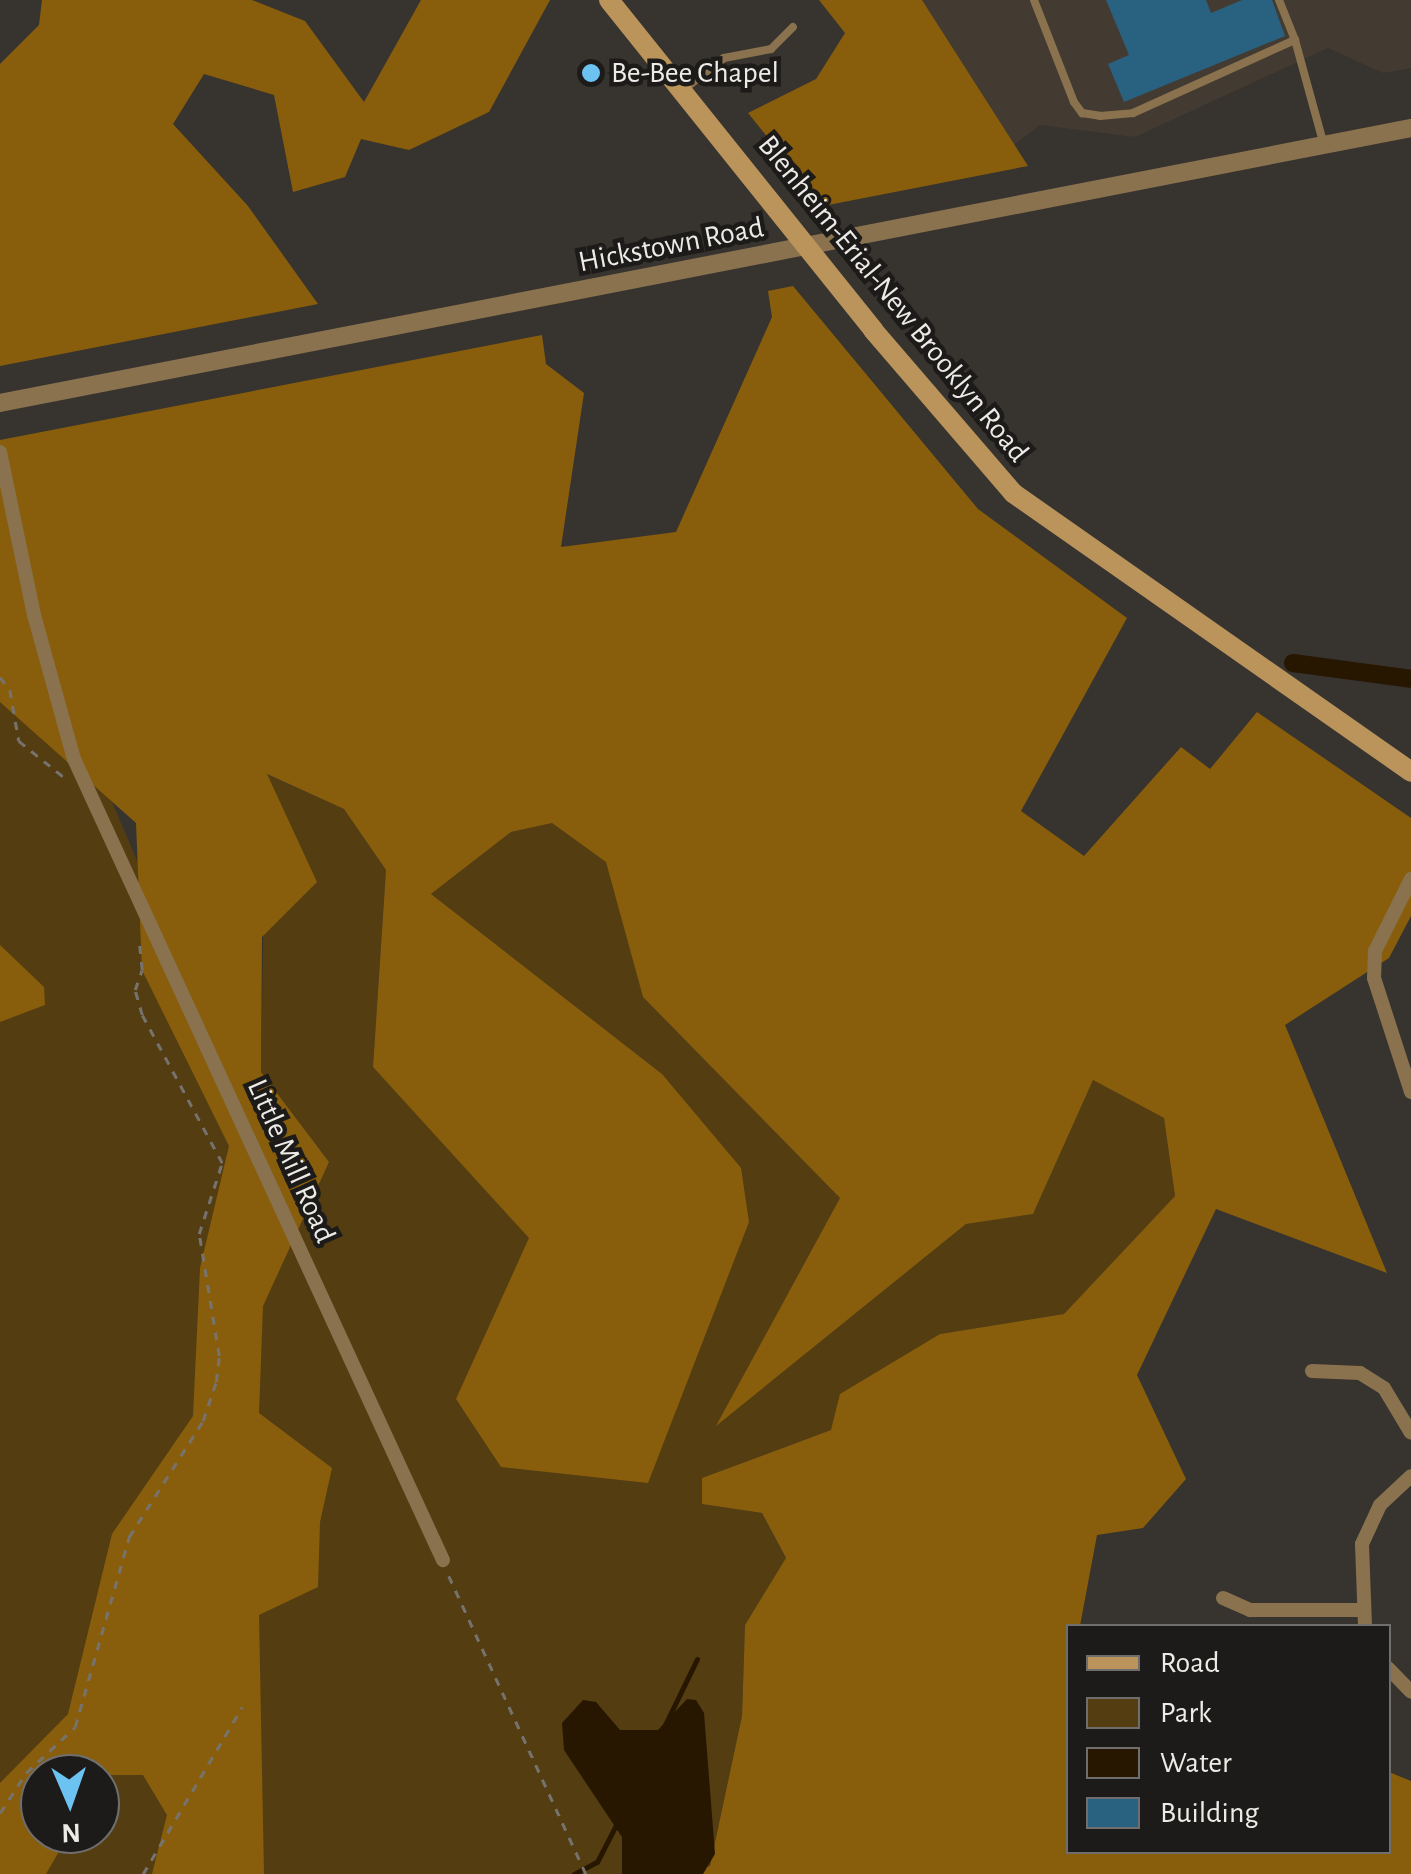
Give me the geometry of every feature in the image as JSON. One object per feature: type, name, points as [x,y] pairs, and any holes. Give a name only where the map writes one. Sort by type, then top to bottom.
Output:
[{"type":"main road","name":"Blenheim-Erial-New Brooklyn Road","points":[[609,0],[812,246],[873,330],[1013,493],[1411,772]]},
{"type":"street","name":"Hickstown Road","points":[[0,404],[1411,128]]},
{"type":"street","name":"Little Mill Road","points":[[0,452],[34,615],[74,759],[442,1560]]},
{"type":"street","points":[[1411,879],[1375,951],[1374,978],[1411,1092]]},
{"type":"street","points":[[1312,1371],[1334,1368],[1372,1380],[1384,1388],[1411,1434]]},
{"type":"street","points":[[1365,1624],[1361,1610],[1362,1544],[1380,1505],[1411,1476]]},
{"type":"street","points":[[1224,1598],[1250,1610],[1361,1610]]},
{"type":"street","points":[[1391,1671],[1411,1692]]},
{"type":"lane","points":[[1034,0],[1074,102],[1082,113],[1100,116],[1133,113],[1295,40]]},
{"type":"lane","points":[[1279,0],[1295,40],[1324,145]]},
{"type":"lane","points":[[683,90],[724,58],[772,48],[794,27]]},
{"type":"path","points":[[0,677],[10,690],[20,741],[66,779]]},
{"type":"path","points":[[0,1814],[26,1773],[75,1727],[129,1537],[203,1422],[216,1382],[219,1356],[199,1234],[222,1163],[142,1015],[135,990],[142,970],[137,930]]},
{"type":"path","points":[[442,1560],[586,1874]]},
{"type":"path","points":[[144,1874],[242,1707]]},
{"type":"shaded area","points":[[42,0],[252,0],[305,21],[364,102],[421,0],[550,0],[489,112],[409,150],[361,139],[345,177],[293,192],[274,95],[204,74],[173,124],[248,206],[318,304],[0,366],[0,64],[39,25]]},
{"type":"shaded area","points":[[819,0],[922,0],[1028,166],[823,206],[748,113],[816,79],[845,33]]},
{"type":"shaded area","points":[[922,0],[1411,0],[1411,68],[1383,73],[1328,48],[1135,137],[1040,125],[1014,145]]},
{"type":"shaded area","points":[[793,286],[978,509],[1127,618],[1021,811],[1084,856],[1181,747],[1210,769],[1257,712],[1411,818],[1411,916],[1389,958],[1285,1025],[1387,1273],[1216,1209],[1137,1375],[1186,1479],[1143,1528],[1097,1535],[1080,1624],[1066,1624],[1066,1854],[1391,1854],[1391,1773],[1411,1781],[1411,1874],[679,1874],[710,1866],[742,1716],[745,1625],[786,1558],[762,1513],[702,1504],[702,1478],[831,1430],[840,1394],[940,1334],[1064,1314],[1175,1196],[1164,1118],[1093,1080],[1033,1214],[966,1224],[716,1426],[840,1198],[643,997],[606,862],[552,823],[511,832],[431,894],[662,1074],[741,1168],[749,1222],[648,1483],[501,1467],[456,1399],[529,1238],[373,1067],[386,870],[344,809],[267,774],[317,882],[262,937],[261,1072],[329,1162],[263,1306],[259,1413],[332,1468],[320,1522],[318,1587],[259,1615],[264,1874],[152,1874],[167,1815],[143,1775],[120,1775],[120,1754],[29,1754],[68,1714],[112,1534],[193,1416],[200,1268],[229,1146],[142,970],[136,823],[0,702],[0,440],[542,335],[546,364],[584,393],[561,547],[676,532],[772,317],[768,291]]},
{"type":"shaded area","points":[[0,945],[44,987],[45,1005],[0,1022]]},
{"type":"shaded area","points":[[20,1763],[20,1854],[58,1854],[46,1874],[0,1874],[0,1783]]},
{"type":"green space","points":[[0,682],[112,802],[296,1232],[329,1162],[261,1072],[266,774],[344,809],[386,870],[373,1067],[530,1238],[457,1399],[662,1074],[431,894],[511,832],[552,823],[607,862],[643,997],[840,1198],[718,1424],[966,1224],[1033,1214],[1093,1080],[1164,1118],[1175,1196],[1064,1314],[940,1334],[831,1430],[702,1478],[702,1504],[762,1513],[786,1559],[745,1625],[742,1716],[710,1867],[679,1874],[0,1874]]},
{"type":"water","points":[[687,1699],[696,1700],[704,1713],[715,1854],[703,1874],[622,1874],[622,1837],[564,1750],[562,1723],[583,1700],[596,1702],[620,1730],[658,1730]]},
{"type":"building","points":[[1106,0],[1206,0],[1211,13],[1242,0],[1272,0],[1285,36],[1124,102],[1108,64],[1129,55]]},
{"type":"waterway","points":[[1293,663],[1411,679]]},
{"type":"waterway","points":[[662,1731],[697,1659]]},
{"type":"waterway","points":[[574,1874],[597,1862],[618,1821]]},
{"type":"place","name":"Be-Bee Chapel","points":[[591,73]]}]
